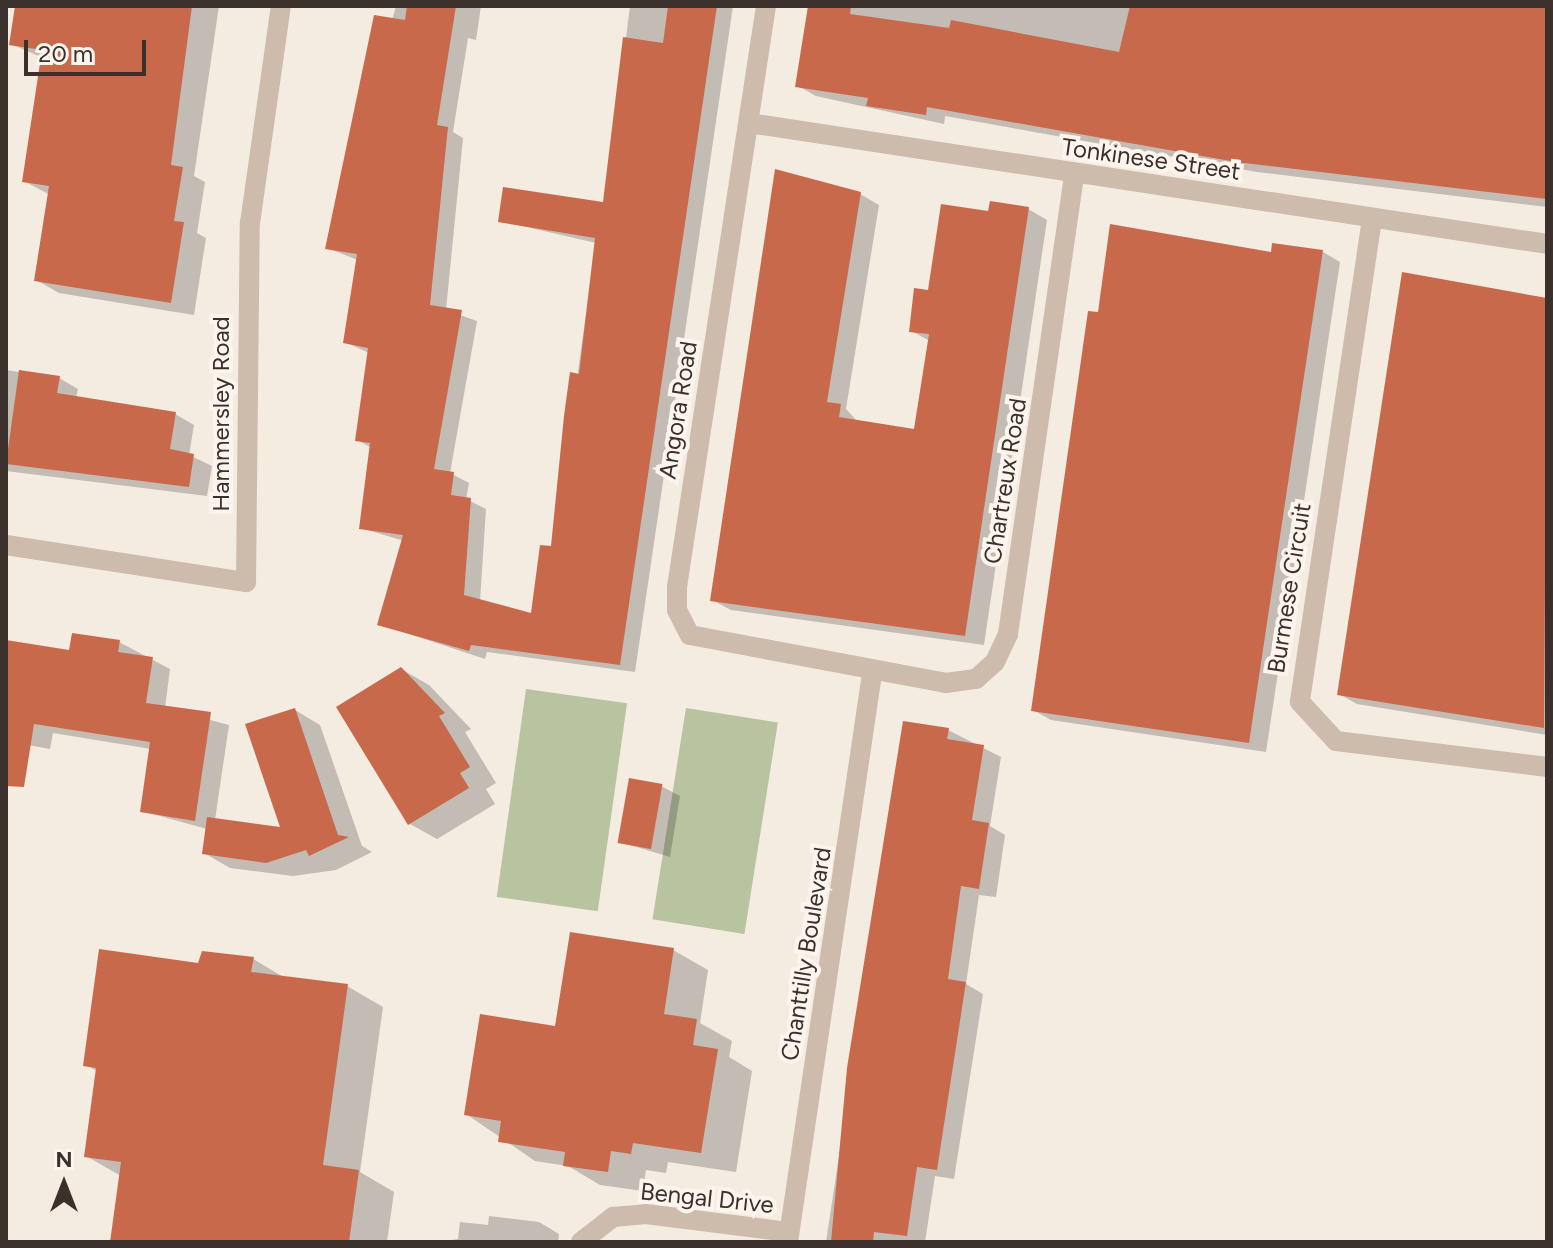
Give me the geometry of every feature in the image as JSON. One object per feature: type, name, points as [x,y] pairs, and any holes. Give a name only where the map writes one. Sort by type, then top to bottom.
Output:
[{"type":"street","name":"Hammersley Road","points":[[6,545],[246,582],[250,223],[281,6]]},
{"type":"street","name":"Angora Road","points":[[766,6],[677,610],[690,635],[710,644],[872,674]]},
{"type":"street","name":"Tonkinese Street","points":[[749,123],[1074,176],[1547,244]]},
{"type":"street","name":"Chartreux Road","points":[[872,674],[976,679],[995,662],[1008,634],[1074,176]]},
{"type":"street","name":"Burmese Circuit","points":[[1372,219],[1300,702],[1336,741],[1547,767]]},
{"type":"street","name":"Chanttilly Boulevard","points":[[788,1237],[872,674]]},
{"type":"street","name":"Bengal Drive","points":[[581,1242],[613,1217],[646,1214],[788,1237]]},
{"type":"green space","points":[[526,689],[627,703],[598,911],[497,897]]},
{"type":"green space","points":[[686,708],[778,723],[744,934],[653,919]]},
{"type":"building","points":[[15,6],[192,6],[171,165],[183,167],[174,221],[184,222],[171,303],[34,281],[49,186],[22,182],[42,50],[9,45]]},
{"type":"building","points":[[407,6],[456,6],[437,125],[448,127],[430,305],[462,310],[434,469],[454,472],[451,495],[471,498],[464,595],[531,613],[540,545],[551,546],[570,372],[579,374],[595,238],[498,222],[503,187],[603,202],[623,37],[663,43],[668,6],[717,6],[620,665],[471,645],[469,651],[377,625],[403,535],[359,529],[370,443],[355,441],[368,348],[343,343],[357,254],[325,249],[374,15],[405,20]]},
{"type":"building","points":[[808,6],[851,6],[850,14],[949,28],[951,20],[1119,52],[1130,6],[1547,6],[1547,199],[1236,162],[927,107],[926,115],[866,106],[868,98],[795,87]]},
{"type":"building","points":[[775,169],[861,192],[827,402],[841,404],[839,417],[914,429],[929,334],[909,332],[914,288],[928,290],[941,204],[988,211],[990,201],[1029,207],[965,636],[710,601]]},
{"type":"building","points":[[1110,224],[1271,252],[1272,243],[1323,250],[1249,743],[1031,711],[1088,311],[1098,312]]},
{"type":"building","points":[[1402,272],[1547,298],[1544,728],[1337,695]]},
{"type":"building","points":[[19,370],[60,376],[57,393],[176,412],[170,449],[194,454],[189,487],[6,464]]},
{"type":"building","points":[[72,633],[120,640],[118,652],[153,657],[146,703],[211,712],[195,821],[140,812],[150,742],[34,724],[24,787],[6,786],[6,640],[69,650]]},
{"type":"building","points":[[401,667],[445,713],[439,716],[470,767],[460,773],[469,788],[408,825],[336,707]]},
{"type":"building","points":[[295,708],[338,835],[349,837],[309,856],[306,850],[266,863],[202,854],[207,817],[280,827],[245,724]]},
{"type":"building","points":[[903,721],[949,728],[947,739],[984,745],[972,820],[989,823],[979,889],[961,886],[948,979],[966,982],[937,1170],[917,1167],[907,1236],[874,1232],[873,1242],[831,1242],[847,1068]]},
{"type":"building","points":[[629,778],[662,784],[651,849],[618,843]]},
{"type":"building","points":[[570,932],[674,948],[664,1014],[697,1019],[693,1045],[718,1049],[701,1153],[633,1143],[631,1154],[611,1151],[608,1172],[563,1166],[565,1152],[498,1142],[501,1121],[464,1115],[480,1014],[555,1026]]},
{"type":"building","points":[[99,949],[198,963],[202,951],[254,957],[251,972],[348,984],[323,1165],[359,1170],[349,1242],[110,1242],[121,1162],[84,1157],[96,1068],[83,1066]]}]
